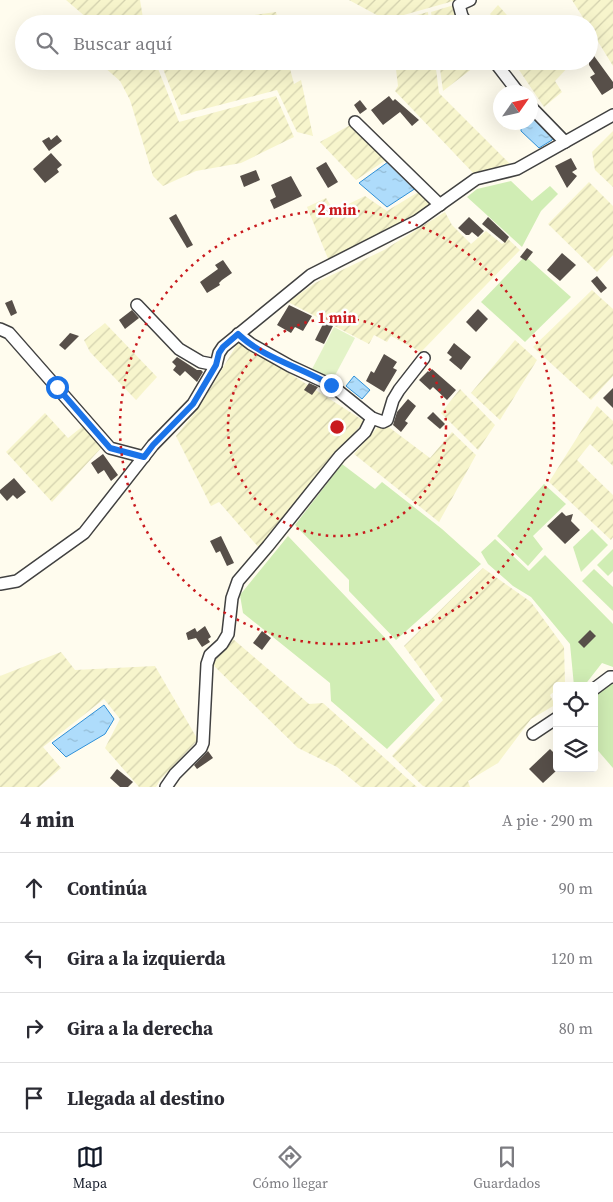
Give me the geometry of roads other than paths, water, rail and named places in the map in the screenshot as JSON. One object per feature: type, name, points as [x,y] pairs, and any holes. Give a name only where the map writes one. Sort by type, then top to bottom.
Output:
[{"type":"street","points":[[462,15],[459,5],[470,0]]},
{"type":"street","points":[[501,70],[513,85]]},
{"type":"street","points":[[538,114],[565,142]]},
{"type":"street","points":[[0,584],[17,581],[84,533],[153,445],[193,404],[216,365],[219,353],[223,347],[311,275],[417,221],[476,179],[517,168],[613,115]]},
{"type":"street","points":[[355,122],[440,205]]},
{"type":"street","points":[[137,305],[179,349],[201,362],[216,365]]},
{"type":"street","points":[[0,329],[9,333],[110,448],[144,457]]},
{"type":"street","points":[[238,334],[251,344],[290,366],[331,385],[372,418],[383,422],[387,420],[398,390],[424,358]]},
{"type":"street","points":[[166,787],[175,774],[201,748],[203,743],[207,664],[210,655],[226,639],[228,634],[232,598],[238,581],[340,456],[365,432],[372,418]]},
{"type":"street","points":[[598,686],[610,676],[613,677]]},
{"type":"street","points":[[534,734],[553,721]]},
{"type":"water","points":[[538,120],[553,137],[552,140],[539,148],[521,131],[538,130]]},
{"type":"water","points":[[388,162],[416,188],[387,207],[359,183]]},
{"type":"water","points":[[354,376],[370,390],[362,399],[346,386]]},
{"type":"water","points":[[104,705],[114,719],[105,734],[66,757],[52,743]]}]
